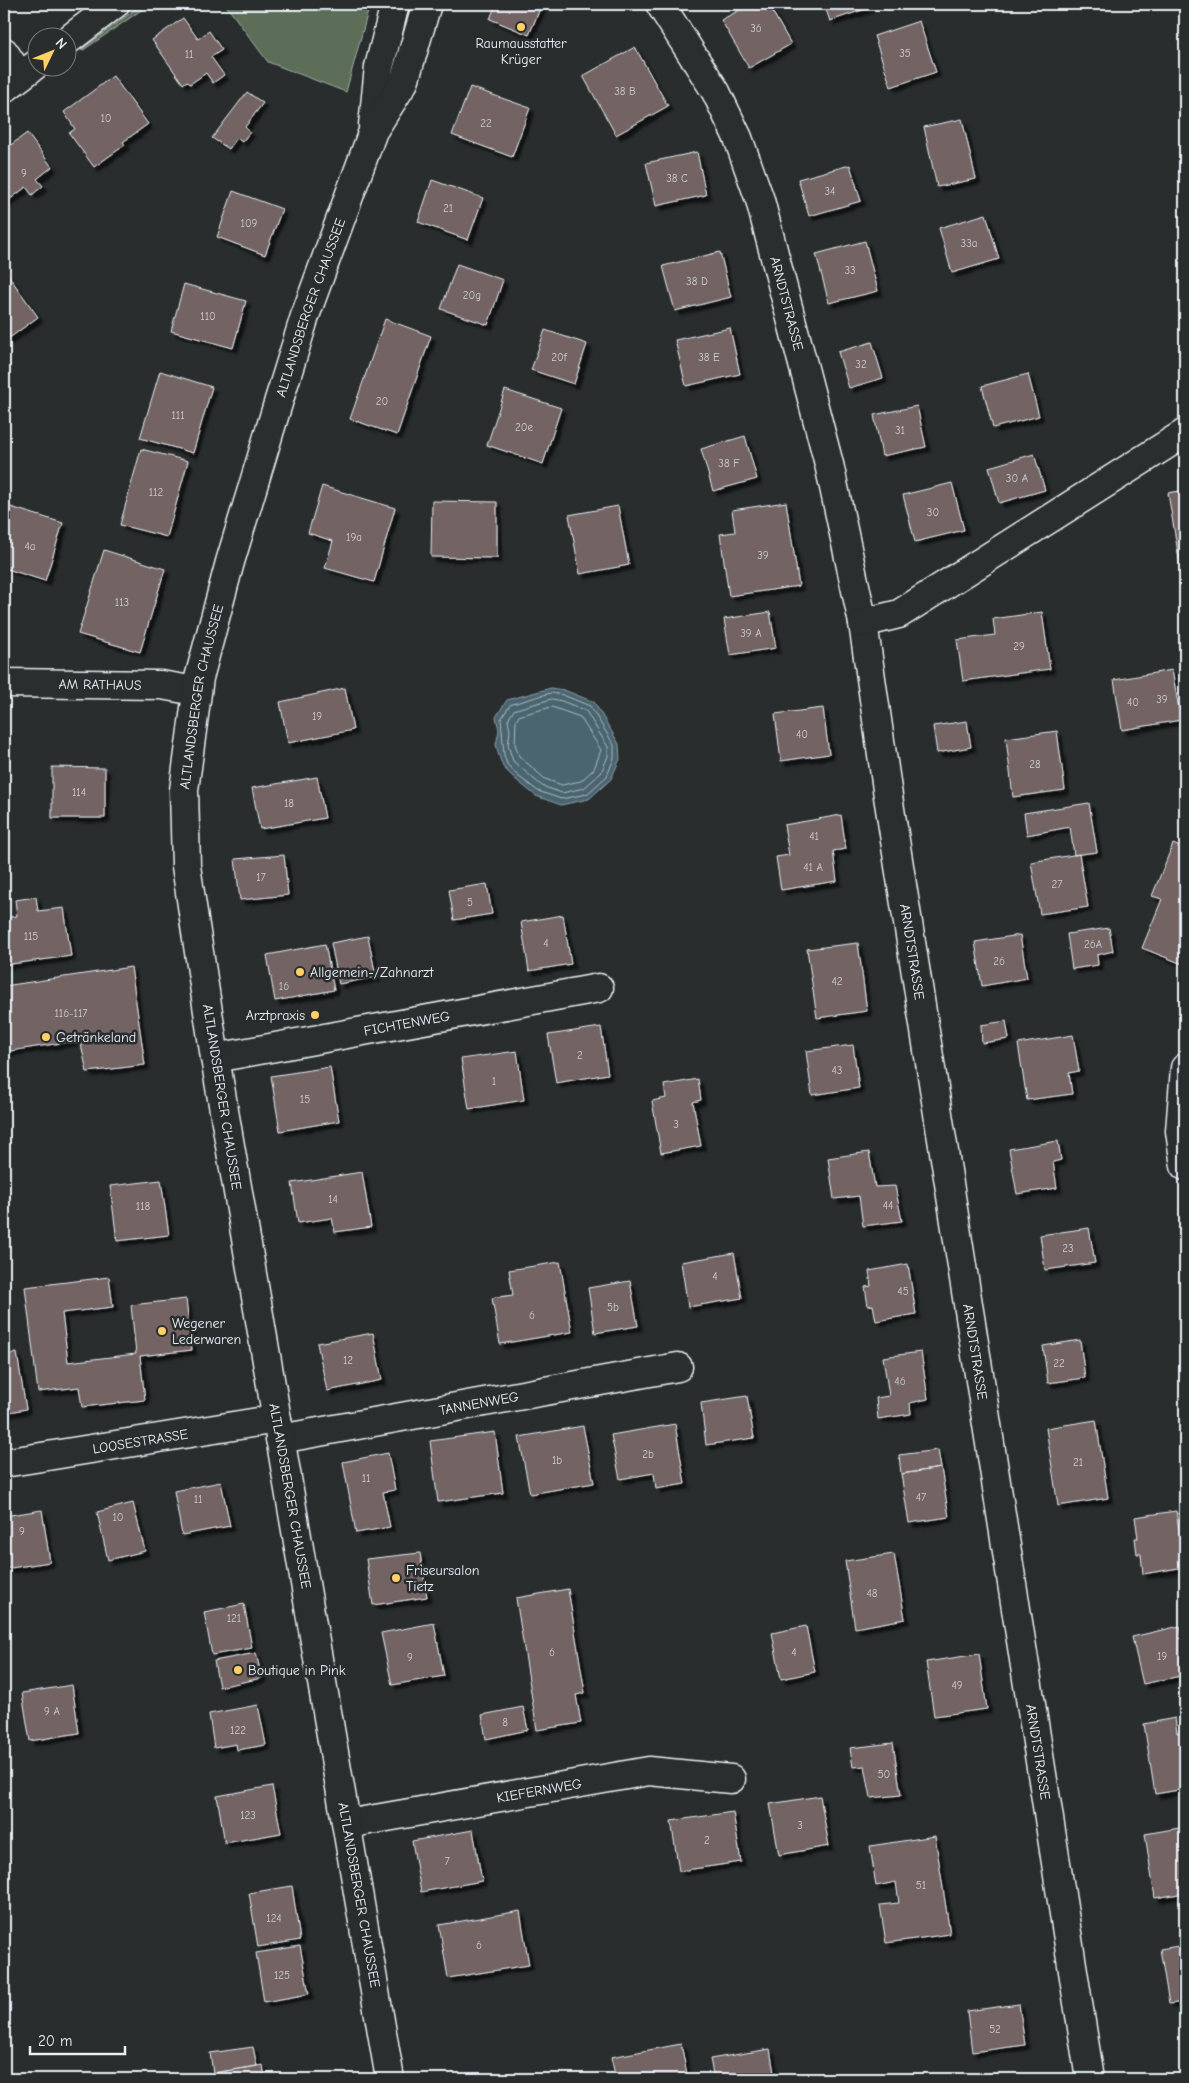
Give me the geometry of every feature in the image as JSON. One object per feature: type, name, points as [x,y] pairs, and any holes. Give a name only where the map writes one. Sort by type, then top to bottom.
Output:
[{"type":"street","points":[[78,32],[114,4]]},
{"type":"street","name":"ALTLANDSBERGER CHAUSSEE","points":[[373,131],[379,67],[395,4]]},
{"type":"street","name":"ALTLANDSBERGER CHAUSSEE","points":[[390,2079],[215,1058],[186,866],[184,790],[196,691],[230,562],[284,381],[305,316],[373,131],[404,82],[427,4]]},
{"type":"street","name":"ARNDTSTRASSE","points":[[660,4],[716,92],[738,138],[760,200],[829,464],[863,623],[1090,2079]]},
{"type":"street","points":[[4,52],[20,76]]},
{"type":"street","points":[[863,623],[899,614],[1185,434]]},
{"type":"street","name":"AM RATHAUS","points":[[4,683],[161,685],[196,691]]},
{"type":"street","name":"FICHTENWEG","points":[[215,1058],[599,988]]},
{"type":"street","points":[[1185,1068],[1180,1131],[1185,1166]]},
{"type":"street","name":"TANNENWEG","points":[[278,1429],[678,1367]]},
{"type":"street","name":"LOOSESTRASSE","points":[[4,1463],[278,1429]]},
{"type":"street","name":"KIEFERNWEG","points":[[347,1824],[650,1771],[731,1779]]},
{"type":"green space","points":[[142,4],[150,4],[81,50]]},
{"type":"green space","points":[[225,4],[370,4],[346,92],[268,62]]},
{"type":"water","points":[[551,688],[564,690],[594,702],[619,744],[620,759],[611,779],[589,799],[561,805],[536,796],[515,779],[503,767],[496,745],[499,730],[496,717],[507,700]]},
{"type":"building","name":"Raumausstatter Krüger","points":[[496,4],[542,4],[529,35],[490,19]]},
{"type":"building","points":[[751,4],[768,4],[791,44],[749,68],[721,20]]},
{"type":"building","points":[[824,4],[880,4],[830,21]]},
{"type":"building","points":[[183,18],[198,39],[209,31],[222,50],[211,57],[224,75],[213,83],[206,73],[190,84],[187,81],[183,84],[152,40]]},
{"type":"building","points":[[919,21],[936,72],[891,87],[874,36]]},
{"type":"building","points":[[635,47],[668,106],[616,135],[583,76]]},
{"type":"building","points":[[113,76],[148,124],[123,142],[125,145],[94,167],[69,133],[75,129],[64,112]]},
{"type":"building","points":[[470,87],[530,108],[512,157],[452,135]]},
{"type":"building","points":[[247,92],[263,103],[245,127],[250,132],[242,142],[237,138],[229,149],[212,138]]},
{"type":"building","points":[[962,119],[976,179],[937,187],[924,127]]},
{"type":"building","points":[[27,133],[52,167],[37,179],[43,186],[32,195],[26,187],[4,204],[4,150]]},
{"type":"building","points":[[697,152],[706,195],[656,206],[646,163]]},
{"type":"building","points":[[850,165],[861,201],[809,216],[798,179]]},
{"type":"building","points":[[432,180],[483,198],[468,240],[418,222]]},
{"type":"building","points":[[233,191],[282,209],[265,255],[217,237]]},
{"type":"building","points":[[986,214],[999,259],[952,273],[939,228]]},
{"type":"building","points":[[865,241],[878,291],[829,303],[816,254]]},
{"type":"building","points":[[720,252],[731,297],[675,311],[663,266]]},
{"type":"building","points":[[457,264],[503,280],[488,325],[441,309]]},
{"type":"building","points":[[8,275],[38,317],[4,342],[4,278]]},
{"type":"building","points":[[184,284],[246,301],[233,348],[171,331]]},
{"type":"building","points":[[385,319],[431,336],[397,435],[350,419]]},
{"type":"building","points":[[730,328],[740,374],[686,386],[675,340]]},
{"type":"building","points":[[545,330],[587,344],[574,384],[531,370]]},
{"type":"building","points":[[872,342],[883,378],[849,388],[838,352]]},
{"type":"building","points":[[160,371],[212,387],[193,453],[140,438]]},
{"type":"building","points":[[1028,374],[1039,416],[993,428],[982,386]]},
{"type":"building","points":[[505,390],[561,408],[543,464],[487,445]]},
{"type":"building","points":[[917,406],[926,447],[882,456],[874,415]]},
{"type":"building","points":[[745,436],[757,479],[713,491],[701,449]]},
{"type":"building","points":[[141,449],[188,461],[167,537],[120,525]]},
{"type":"building","points":[[1034,454],[1045,490],[999,503],[989,467]]},
{"type":"building","points":[[952,483],[964,530],[915,542],[903,495]]},
{"type":"building","points":[[322,486],[395,508],[374,582],[325,568],[333,541],[308,533]]},
{"type":"building","points":[[1185,490],[1185,564],[1180,565],[1168,493]]},
{"type":"building","points":[[432,501],[497,502],[497,558],[431,557]]},
{"type":"building","points":[[786,502],[799,586],[729,596],[720,534],[735,532],[732,510]]},
{"type":"building","points":[[4,505],[63,523],[45,581],[4,568]]},
{"type":"building","points":[[618,506],[629,565],[580,574],[569,515]]},
{"type":"building","points":[[104,550],[165,569],[140,652],[78,634]]},
{"type":"building","points":[[770,612],[776,648],[730,655],[724,619]]},
{"type":"building","points":[[1042,612],[1050,669],[963,681],[957,640],[995,635],[993,619]]},
{"type":"building","points":[[1172,670],[1181,720],[1122,730],[1114,680]]},
{"type":"building","points":[[345,688],[353,730],[288,743],[280,702]]},
{"type":"building","points":[[823,708],[829,754],[781,761],[775,714]]},
{"type":"building","points":[[967,721],[971,747],[937,753],[933,726]]},
{"type":"building","points":[[1057,731],[1065,790],[1013,797],[1006,738]]},
{"type":"building","points":[[52,767],[105,768],[105,818],[52,818]]},
{"type":"building","points":[[317,777],[325,818],[260,829],[252,788]]},
{"type":"building","points":[[1089,803],[1097,852],[1074,855],[1070,827],[1027,835],[1024,813]]},
{"type":"building","points":[[841,815],[846,849],[833,851],[837,881],[781,890],[776,857],[789,855],[784,825]]},
{"type":"building","points":[[1173,844],[1185,849],[1185,965],[1142,948],[1162,899],[1152,896]]},
{"type":"building","points":[[1079,854],[1088,907],[1040,914],[1031,862]]},
{"type":"building","points":[[284,855],[288,895],[240,900],[235,859]]},
{"type":"building","points":[[487,884],[492,914],[454,920],[449,890]]},
{"type":"building","points":[[36,897],[38,911],[64,908],[71,956],[4,965],[4,918],[17,916],[15,900]]},
{"type":"building","points":[[563,915],[571,964],[529,971],[521,922]]},
{"type":"building","points":[[1109,928],[1113,951],[1097,955],[1098,965],[1072,969],[1067,934]]},
{"type":"building","points":[[1020,935],[1027,978],[982,986],[975,942]]},
{"type":"building","points":[[368,936],[376,977],[339,984],[331,943]]},
{"type":"building","points":[[858,943],[867,1011],[817,1018],[807,949]]},
{"type":"building","name":"Allgemein-/Zahnarzt","points":[[325,944],[334,990],[275,1001],[267,955]]},
{"type":"building","points":[[131,967],[145,1065],[87,1072],[80,1040],[4,1052],[4,986]]},
{"type":"building","points":[[1006,1021],[1009,1039],[982,1043],[981,1025]]},
{"type":"building","points":[[601,1027],[608,1074],[556,1083],[548,1035]]},
{"type":"building","points":[[1073,1035],[1079,1071],[1069,1073],[1072,1094],[1027,1100],[1018,1044]]},
{"type":"building","points":[[853,1045],[859,1088],[812,1095],[806,1051]]},
{"type":"building","points":[[517,1051],[524,1100],[469,1109],[461,1059]]},
{"type":"building","points":[[330,1067],[339,1121],[280,1131],[271,1076]]},
{"type":"building","points":[[698,1079],[701,1100],[693,1102],[701,1146],[661,1153],[652,1101],[666,1098],[664,1085]]},
{"type":"building","points":[[1058,1141],[1061,1160],[1053,1162],[1057,1188],[1017,1194],[1009,1149]]},
{"type":"building","points":[[869,1152],[875,1187],[895,1186],[902,1221],[863,1226],[859,1196],[834,1199],[828,1158]]},
{"type":"building","points":[[362,1172],[371,1227],[335,1232],[332,1218],[298,1223],[292,1183]]},
{"type":"building","points":[[161,1180],[169,1235],[117,1241],[110,1186]]},
{"type":"building","points":[[1089,1228],[1095,1263],[1045,1270],[1040,1235]]},
{"type":"building","points":[[734,1253],[742,1298],[688,1307],[681,1262]]},
{"type":"building","points":[[560,1262],[572,1332],[500,1344],[492,1298],[513,1295],[509,1270]]},
{"type":"building","points":[[908,1264],[916,1314],[876,1321],[873,1305],[868,1306],[865,1287],[871,1286],[869,1271]]},
{"type":"building","name":"Wegener Lederwaren","points":[[109,1277],[113,1307],[62,1313],[68,1362],[136,1354],[131,1305],[186,1299],[192,1350],[140,1356],[145,1400],[82,1407],[79,1387],[38,1392],[25,1287]]},
{"type":"building","points":[[630,1281],[638,1326],[595,1333],[588,1288]]},
{"type":"building","points":[[373,1333],[382,1380],[327,1391],[317,1343]]},
{"type":"building","points":[[1080,1340],[1085,1378],[1048,1383],[1043,1346]]},
{"type":"building","points":[[921,1352],[928,1399],[910,1403],[911,1414],[878,1419],[876,1398],[889,1396],[883,1357]]},
{"type":"building","points":[[17,1353],[26,1409],[4,1413],[4,1355]]},
{"type":"building","points":[[747,1396],[754,1438],[706,1445],[701,1403]]},
{"type":"building","points":[[1096,1420],[1108,1498],[1058,1506],[1046,1428]]},
{"type":"building","points":[[675,1424],[685,1484],[656,1489],[654,1473],[620,1479],[611,1435]]},
{"type":"building","points":[[583,1426],[594,1483],[530,1494],[519,1437]]},
{"type":"building","points":[[495,1432],[503,1493],[438,1502],[430,1441]]},
{"type":"building","points":[[938,1450],[941,1468],[901,1474],[899,1455]]},
{"type":"building","points":[[388,1453],[395,1490],[383,1492],[390,1527],[356,1533],[343,1462]]},
{"type":"building","points":[[941,1468],[949,1517],[909,1523],[901,1474]]},
{"type":"building","points":[[221,1482],[230,1526],[182,1535],[174,1491]]},
{"type":"building","points":[[133,1503],[145,1551],[108,1560],[97,1512]]},
{"type":"building","points":[[42,1510],[50,1562],[4,1569],[4,1516]]},
{"type":"building","points":[[1176,1511],[1185,1567],[1143,1574],[1141,1554],[1137,1554],[1135,1538],[1138,1538],[1135,1517]]},
{"type":"building","name":"Friseursalon Tietz","points":[[420,1553],[427,1597],[373,1605],[366,1559]]},
{"type":"building","points":[[894,1554],[905,1619],[855,1628],[845,1561]]},
{"type":"building","points":[[568,1589],[585,1693],[576,1695],[581,1723],[537,1730],[516,1598]]},
{"type":"building","points":[[244,1604],[252,1648],[212,1655],[204,1612]]},
{"type":"building","points":[[434,1623],[444,1676],[392,1685],[381,1633]]},
{"type":"building","points":[[806,1626],[815,1672],[781,1679],[772,1633]]},
{"type":"building","points":[[1180,1626],[1185,1649],[1185,1675],[1143,1684],[1132,1637]]},
{"type":"building","name":"Boutique in Pink","points":[[256,1653],[262,1678],[219,1687],[214,1661]]},
{"type":"building","points":[[979,1654],[987,1709],[934,1716],[926,1662]]},
{"type":"building","points":[[72,1685],[79,1733],[30,1741],[22,1693]]},
{"type":"building","points":[[258,1705],[266,1745],[237,1750],[236,1744],[214,1748],[209,1714]]},
{"type":"building","points":[[523,1707],[528,1730],[486,1739],[482,1715]]},
{"type":"building","points":[[1175,1718],[1177,1733],[1185,1732],[1185,1789],[1155,1794],[1144,1724]]},
{"type":"building","points":[[893,1743],[901,1795],[871,1798],[865,1766],[853,1767],[850,1748]]},
{"type":"building","points":[[272,1786],[281,1833],[225,1843],[217,1796]]},
{"type":"building","points":[[820,1796],[829,1846],[779,1855],[770,1804]]},
{"type":"building","points":[[733,1812],[741,1862],[679,1871],[671,1821]]},
{"type":"building","points":[[1185,1827],[1185,1893],[1155,1898],[1145,1834]]},
{"type":"building","points":[[473,1830],[482,1881],[421,1892],[412,1841]]},
{"type":"building","points":[[935,1836],[950,1934],[886,1943],[880,1905],[899,1903],[896,1882],[876,1886],[870,1846]]},
{"type":"building","points":[[292,1886],[300,1940],[258,1947],[249,1893]]},
{"type":"building","points":[[520,1911],[529,1965],[448,1978],[439,1925]]},
{"type":"building","points":[[1185,1945],[1185,2002],[1169,2004],[1160,1949]]},
{"type":"building","points":[[300,1946],[309,1994],[264,2002],[256,1953]]},
{"type":"building","points":[[1019,2004],[1025,2045],[972,2052],[967,2011]]},
{"type":"building","points":[[681,2044],[688,2079],[616,2079],[611,2057]]},
{"type":"building","points":[[253,2047],[257,2066],[213,2073],[210,2053]]},
{"type":"building","points":[[770,2049],[775,2079],[714,2079],[710,2059]]},
{"type":"building","points":[[263,2065],[265,2079],[180,2079],[257,2066]]},
{"type":"place","name":"Raumausstatter Krüger","points":[[521,27]]},
{"type":"place","name":"Allgemein-/Zahnarzt","points":[[300,972]]},
{"type":"place","name":"Arztpraxis","points":[[315,1015]]},
{"type":"place","name":"Getränkeland","points":[[46,1037]]},
{"type":"place","name":"Wegener Lederwaren","points":[[162,1331]]},
{"type":"place","name":"Friseursalon Tietz","points":[[396,1578]]},
{"type":"place","name":"Boutique in Pink","points":[[238,1670]]}]
